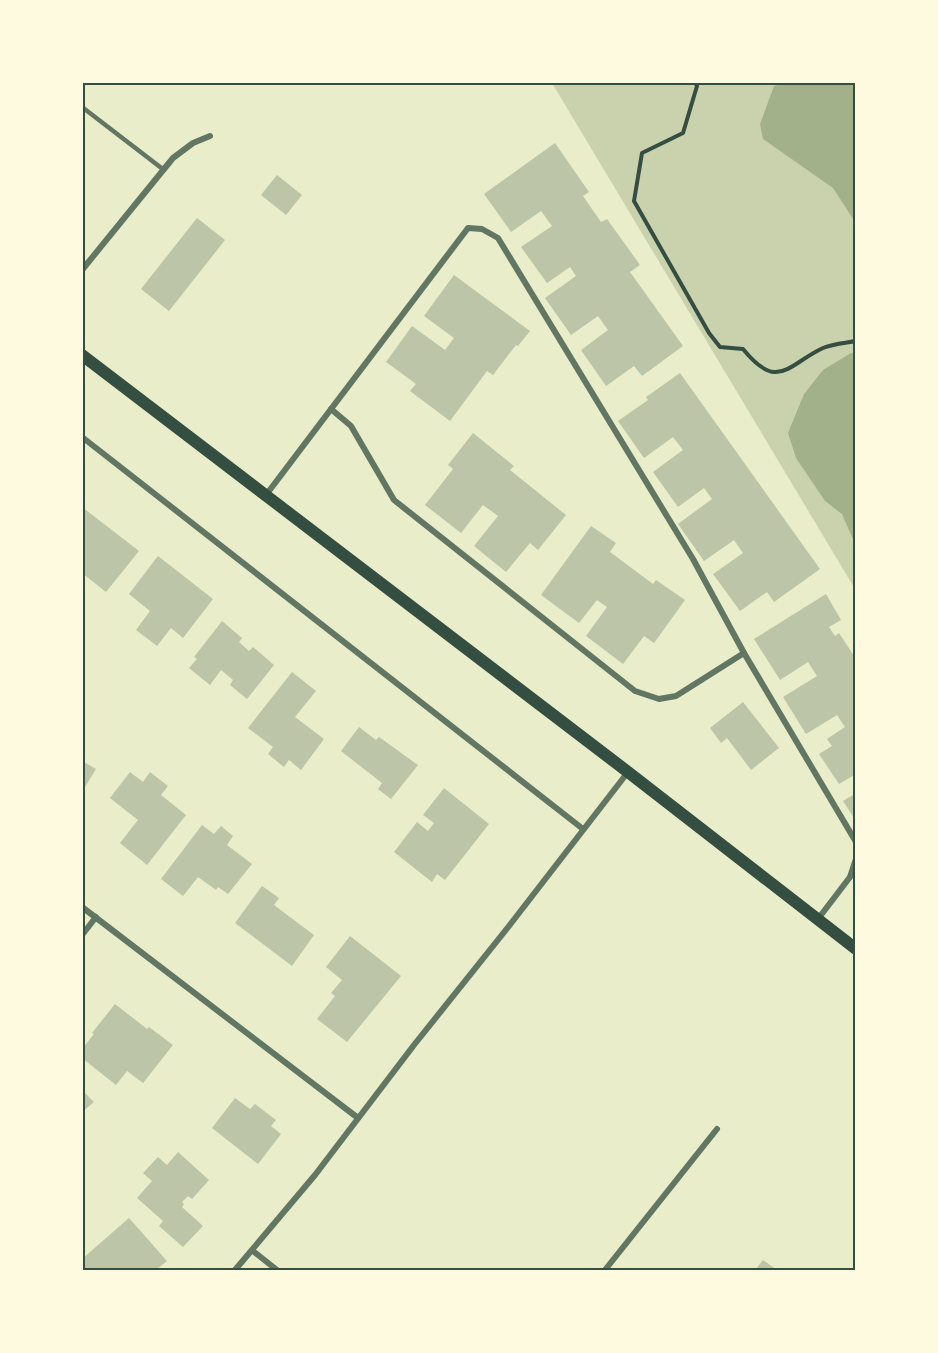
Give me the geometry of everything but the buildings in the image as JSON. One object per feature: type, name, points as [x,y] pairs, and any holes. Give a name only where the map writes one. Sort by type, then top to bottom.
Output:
[{"type":"main road","points":[[82,355],[628,772],[855,949]]},
{"type":"street","points":[[82,270],[173,158],[186,148],[210,136]]},
{"type":"street","points":[[266,495],[468,228],[482,229],[498,238],[693,559],[744,653],[855,842]]},
{"type":"street","points":[[331,409],[351,426],[394,500],[635,691],[659,699],[676,696],[744,653]]},
{"type":"street","points":[[82,437],[583,829]]},
{"type":"street","points":[[235,1270],[315,1175],[414,1044],[628,772]]},
{"type":"street","points":[[818,920],[850,877],[855,859]]},
{"type":"street","points":[[82,907],[358,1118]]},
{"type":"street","points":[[82,935],[96,917]]},
{"type":"street","points":[[605,1270],[717,1129]]},
{"type":"street","points":[[253,1251],[277,1270]]},
{"type":"lane","points":[[82,107],[164,170]]},
{"type":"path","points":[[695,82],[698,86],[683,133],[642,153],[634,201],[709,333],[720,346],[743,350],[768,372],[785,372],[824,347],[855,341]]},
{"type":"shaded area","points":[[789,82],[855,83],[855,222],[833,188],[763,139],[760,124],[774,86]]},
{"type":"shaded area","points":[[552,83],[855,83],[855,589]]},
{"type":"shaded area","points":[[851,353],[856,354],[855,544],[842,514],[825,501],[796,458],[788,433],[804,394],[823,370]]}]
